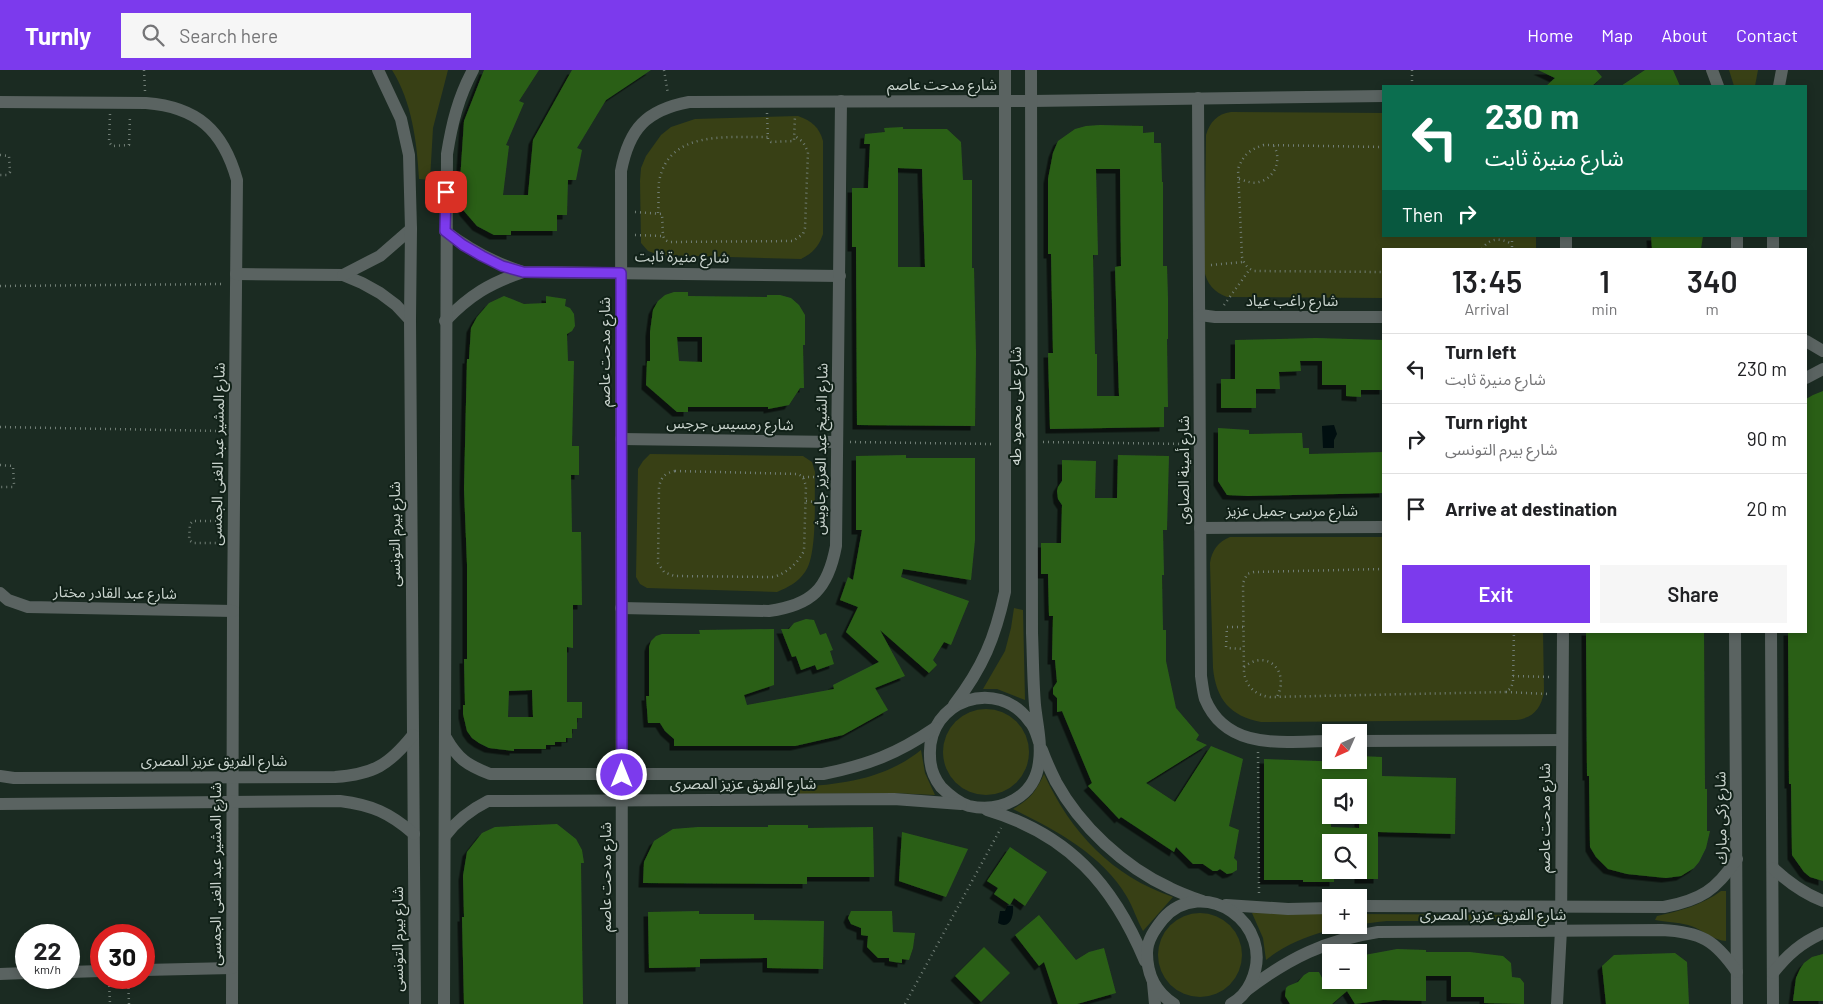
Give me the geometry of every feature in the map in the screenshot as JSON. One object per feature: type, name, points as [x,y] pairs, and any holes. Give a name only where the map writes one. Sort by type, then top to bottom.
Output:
[{"type":"street","name":"شارع بيرم التونسى","points":[[378,70],[401,119],[409,155],[415,1004]]},
{"type":"street","points":[[444,1004],[445,231],[447,154],[453,115],[472,70]]},
{"type":"street","name":"شارع على محمود طه","points":[[952,707],[972,682],[987,654],[998,624],[1005,592],[1006,70]]},
{"type":"street","name":"شارع على محمود طه","points":[[1031,70],[1033,670],[1040,745]]},
{"type":"street","points":[[1712,70],[1718,85]]},
{"type":"street","points":[[1779,85],[1782,70]]},
{"type":"street","name":"شارع مدحت عاصم","points":[[622,1004],[621,171],[625,150],[636,130],[651,115],[670,105],[688,102],[1032,101],[1382,96]]},
{"type":"street","name":"شارع أمينة الصاوى","points":[[1198,98],[1201,676],[1205,698],[1217,719],[1236,734],[1258,741],[1322,741]]},
{"type":"street","name":"شارع المشير عبد الغنى الجمسى","points":[[0,102],[164,104],[185,111],[204,123],[220,139],[231,158],[237,180],[233,544],[232,1004]]},
{"type":"street","name":"شارع الشيخ عبد العزيز جاويش","points":[[622,608],[769,611],[789,608],[808,599],[823,585],[832,567],[836,546],[837,504],[842,102]]},
{"type":"street","points":[[343,276],[380,256],[411,229]]},
{"type":"street","name":"شارع منيرة ثابت","points":[[445,231],[463,245],[482,256],[502,266],[523,272],[840,276]]},
{"type":"street","name":"شارع منيرة ثابت","points":[[445,321],[480,290],[501,279],[523,272]]},
{"type":"street","points":[[236,279],[343,276],[380,292],[410,320]]},
{"type":"street","name":"شارع راغب عياد","points":[[1200,315],[1215,317],[1382,317]]},
{"type":"street","points":[[1807,342],[1823,351]]},
{"type":"street","points":[[1807,377],[1823,369]]},
{"type":"street","name":"شارع رمسيس جرجس","points":[[621,439],[838,442]]},
{"type":"street","name":"شارع مرسى جميل عزيز","points":[[1200,528],[1382,527]]},
{"type":"street","name":"شارع عبد القادر مختار","points":[[0,593],[8,600],[28,607],[233,611]]},
{"type":"street","name":"شارع مدحت عاصم","points":[[1557,1004],[1561,930],[1563,633]]},
{"type":"street","name":"شارع زكى مبارك","points":[[1735,633],[1737,1004]]},
{"type":"street","points":[[1771,633],[1773,1004]]},
{"type":"street","points":[[1174,1004],[1164,998],[1153,982],[1132,930],[1117,904],[1085,866],[1054,840],[1032,826],[982,808],[965,805],[949,796],[937,782],[930,764],[929,746],[935,728],[942,716],[952,707],[972,698],[995,698],[1015,706],[1031,722],[1056,782],[1078,815],[1104,844],[1135,868],[1168,888],[1204,902],[1219,905],[1259,908],[1322,908]]},
{"type":"street","name":"شارع الفريق عزيز المصرى","points":[[445,736],[460,758],[471,767],[490,774],[823,774],[853,768],[882,758],[910,745],[935,728]]},
{"type":"street","name":"شارع الفريق عزيز المصرى","points":[[0,776],[14,778],[335,778],[358,775],[380,767],[399,753],[413,735]]},
{"type":"street","points":[[1368,741],[1562,740]]},
{"type":"street","points":[[982,808],[998,807],[1013,801],[1025,792],[1037,771],[1040,745]]},
{"type":"street","name":"شارع الفريق عزيز المصرى","points":[[445,836],[456,821],[488,801],[894,799],[965,805]]},
{"type":"street","points":[[0,804],[340,802],[360,804],[380,810],[414,834]]},
{"type":"street","name":"شارع الفريق عزيز المصرى","points":[[1367,906],[1664,907],[1687,902],[1707,893],[1724,878],[1737,859]]},
{"type":"street","points":[[1773,868],[1805,894],[1823,901]]},
{"type":"street","points":[[1147,967],[1147,947],[1154,929],[1167,914],[1185,904],[1204,902]]},
{"type":"street","points":[[1219,905],[1237,914],[1250,931],[1257,950],[1256,971],[1247,990],[1234,1003]]},
{"type":"street","name":"شارع الفريق عزيز المصرى","points":[[1247,990],[1270,972],[1295,957],[1321,945],[1349,936],[1378,932],[1685,931],[1706,939],[1724,953],[1738,972]]},
{"type":"street","points":[[1774,973],[1786,956],[1803,942],[1823,933]]},
{"type":"street","points":[[155,970],[232,968]]},
{"type":"street","points":[[0,974],[15,973]]},
{"type":"street","points":[[1153,982],[1155,1004]]},
{"type":"path","points":[[144,70],[146,103]]},
{"type":"path","points":[[664,70],[670,105]]},
{"type":"path","points":[[1412,70],[1412,85]]},
{"type":"path","points":[[767,102],[768,137],[771,142],[792,142],[795,140],[795,102]]},
{"type":"path","points":[[110,103],[110,144],[126,146],[130,143],[130,103]]},
{"type":"path","points":[[621,212],[658,213],[663,216],[663,236],[669,242],[787,242],[799,238],[805,228],[808,152],[803,142],[795,136]]},
{"type":"path","points":[[658,213],[662,172],[674,154],[682,147],[701,139],[768,137]]},
{"type":"path","points":[[1239,179],[1260,182],[1271,175],[1277,164],[1274,146]]},
{"type":"path","points":[[1382,147],[1274,146],[1255,148],[1241,160],[1238,169],[1244,262],[1250,269],[1254,271],[1382,272]]},
{"type":"path","points":[[0,155],[9,156],[10,172],[8,175],[0,175]]},
{"type":"path","points":[[621,234],[663,236]]},
{"type":"path","points":[[1512,237],[1512,248]]},
{"type":"path","points":[[1483,248],[1491,240],[1498,239],[1506,240],[1512,244]]},
{"type":"path","points":[[1200,266],[1244,262]]},
{"type":"path","points":[[1215,317],[1250,269]]},
{"type":"path","points":[[0,286],[236,279]]},
{"type":"path","points":[[0,427],[235,431]]},
{"type":"path","points":[[838,442],[1006,444]]},
{"type":"path","points":[[1032,442],[1199,444]]},
{"type":"path","points":[[0,465],[12,466],[14,476],[12,487],[0,487]]},
{"type":"path","points":[[803,477],[806,486],[804,551],[795,565],[782,574],[774,577],[674,576],[668,575],[660,568],[658,562],[659,487],[663,476],[668,472],[798,474],[803,477],[837,478]]},
{"type":"path","points":[[806,501],[837,504]]},
{"type":"path","points":[[233,544],[191,542],[190,524],[193,521],[234,521]]},
{"type":"path","points":[[1382,569],[1250,572],[1242,584],[1244,667],[1246,680],[1252,690],[1264,696],[1277,697],[1506,692],[1562,694]]},
{"type":"path","points":[[1244,626],[1227,628],[1226,647],[1230,649],[1244,649]]},
{"type":"path","points":[[1506,692],[1510,688],[1513,676],[1514,633]]},
{"type":"path","points":[[1244,667],[1256,660],[1269,662],[1275,666],[1279,670],[1282,684],[1277,697]]},
{"type":"path","points":[[1513,676],[1563,678]]},
{"type":"path","points":[[1258,741],[1259,908]]},
{"type":"path","points":[[906,1004],[1007,816]]},
{"type":"path","points":[[109,989],[110,1004]]},
{"type":"path","points":[[128,989],[129,1004]]},
{"type":"green space","points":[[392,70],[448,70],[433,128],[430,180],[419,179],[417,151],[409,109],[399,82]]},
{"type":"green space","points":[[1729,70],[1758,70],[1755,85],[1734,85]]},
{"type":"green space","points":[[1231,112],[1382,113],[1382,237],[1536,237],[1536,248],[1382,248],[1382,298],[1227,297],[1222,295],[1209,283],[1204,270],[1206,135],[1215,119]]},
{"type":"green space","points":[[798,116],[814,125],[823,141],[823,234],[820,242],[812,252],[801,259],[659,255],[648,251],[641,243],[641,168],[646,156],[661,135],[671,127],[695,119]]},
{"type":"green space","points":[[650,454],[803,456],[812,462],[815,472],[814,539],[809,564],[802,576],[793,584],[777,592],[647,588],[640,584],[636,577],[638,469]]},
{"type":"green space","points":[[1230,537],[1382,537],[1382,633],[1543,633],[1544,692],[1541,703],[1532,715],[1516,720],[1261,722],[1241,715],[1226,704],[1221,697],[1217,689],[1213,668],[1210,563],[1212,554],[1222,541]]},
{"type":"green space","points":[[1014,608],[1023,610],[1025,700],[997,689],[983,689],[1005,651]]},
{"type":"green space","points":[[986,709],[1002,712],[1010,716],[1022,728],[1026,736],[1029,752],[1026,768],[1022,776],[1010,788],[1002,792],[986,795],[970,792],[962,788],[950,776],[946,768],[943,752],[946,736],[950,728],[962,716],[970,712]]},
{"type":"green space","points":[[921,750],[925,773],[935,795],[894,793],[800,794],[799,787],[847,782],[878,774],[893,768]]},
{"type":"green space","points":[[1044,774],[1067,815],[1096,850],[1131,877],[1173,897],[1143,931],[1127,897],[1105,868],[1061,835],[1013,809],[1032,795]]},
{"type":"green space","points":[[1721,891],[1726,891],[1726,941],[1717,939],[1688,925],[1655,920],[1657,916],[1690,907]]},
{"type":"green space","points":[[1200,913],[1216,916],[1230,925],[1239,939],[1242,955],[1239,971],[1230,985],[1216,994],[1200,997],[1184,994],[1170,985],[1161,971],[1158,955],[1161,939],[1170,925],[1184,916]]},
{"type":"green space","points":[[1252,913],[1322,914],[1322,933],[1293,943],[1266,960],[1263,938]]},
{"type":"green space","points":[[1367,914],[1543,915],[1547,919],[1544,921],[1387,921],[1367,923]]},
{"type":"shaded area","points":[[1334,425],[1337,434],[1334,440],[1334,448],[1323,448],[1322,426]]},
{"type":"shaded area","points":[[1007,906],[1013,906],[1012,918],[1006,925],[1002,925],[998,923],[1000,911],[1005,911]]},
{"type":"building","points":[[484,70],[539,70],[519,101],[524,103],[506,145],[509,146],[503,195],[528,195],[533,140],[572,70],[651,70],[606,100],[577,148],[582,150],[576,180],[568,180],[567,215],[557,215],[557,231],[511,231],[511,235],[494,235],[477,226],[464,211],[459,196],[464,121]]},
{"type":"building","points":[[1538,70],[1596,70],[1602,77],[1593,85],[1547,85],[1555,78]]},
{"type":"building","points":[[1645,70],[1673,70],[1680,85],[1622,85]]},
{"type":"building","points":[[1086,126],[1143,126],[1143,133],[1154,132],[1154,143],[1161,143],[1163,266],[1167,266],[1168,298],[1168,407],[1164,407],[1164,427],[1050,429],[1048,353],[1053,353],[1051,254],[1048,254],[1048,179],[1053,153],[1058,141],[1075,129]],"holes":[[[1096,169],[1120,169],[1121,266],[1115,267],[1119,396],[1097,396],[1093,255],[1098,255]]]},
{"type":"building","points":[[884,128],[947,129],[961,142],[963,180],[972,180],[972,268],[974,268],[976,353],[975,426],[857,425],[856,247],[852,247],[852,188],[868,188],[870,144],[864,144],[865,134],[885,132]],"holes":[[[898,168],[922,169],[925,267],[898,267]]]},
{"type":"building","points":[[1651,237],[1703,237],[1701,248],[1652,248]]},
{"type":"building","points":[[674,292],[688,292],[688,296],[767,297],[767,295],[780,295],[791,298],[799,305],[805,315],[805,345],[803,345],[804,388],[800,388],[789,405],[768,409],[768,407],[688,407],[688,412],[677,412],[646,385],[647,361],[650,361],[650,332],[653,310],[658,301],[665,295]],"holes":[[[677,337],[702,337],[702,362],[679,361]]]},
{"type":"building","points":[[504,296],[524,304],[546,303],[546,296],[566,299],[565,306],[570,308],[574,314],[575,326],[567,334],[568,361],[574,361],[572,446],[579,446],[579,475],[571,475],[572,532],[581,532],[582,605],[573,605],[573,648],[567,647],[567,702],[582,702],[582,718],[577,718],[577,729],[572,729],[572,738],[566,738],[566,742],[555,742],[555,745],[546,745],[546,749],[514,749],[514,751],[489,748],[472,738],[467,731],[463,714],[463,705],[465,705],[464,659],[467,659],[467,564],[464,489],[467,359],[469,359],[471,328],[477,317],[489,303]],"holes":[[[532,690],[533,717],[508,717],[509,691]]]},
{"type":"building","points":[[1316,338],[1382,340],[1382,390],[1361,390],[1361,397],[1346,396],[1346,385],[1322,385],[1322,361],[1300,361],[1301,371],[1279,372],[1280,389],[1256,389],[1256,408],[1221,408],[1221,379],[1235,379],[1235,340]]},
{"type":"building","points":[[1823,391],[1823,881],[1810,877],[1804,872],[1792,855],[1791,784],[1789,784],[1788,633],[1807,633],[1807,398]]},
{"type":"building","points":[[1218,428],[1249,430],[1249,434],[1302,433],[1303,448],[1309,448],[1309,454],[1382,452],[1382,493],[1227,495],[1218,481]]},
{"type":"building","points":[[906,455],[906,458],[975,458],[975,540],[971,580],[903,569],[901,577],[969,601],[951,645],[944,642],[933,660],[937,665],[929,673],[880,630],[905,676],[875,688],[888,710],[843,735],[795,746],[674,746],[674,739],[665,731],[660,723],[648,723],[646,696],[649,696],[649,647],[651,641],[656,636],[662,634],[700,634],[699,630],[774,629],[774,685],[744,695],[747,705],[834,689],[833,685],[879,662],[846,632],[858,607],[840,600],[848,577],[853,580],[862,530],[856,530],[856,456]]},
{"type":"building","points":[[1118,455],[1169,456],[1167,530],[1163,530],[1164,575],[1162,575],[1163,630],[1166,630],[1166,661],[1176,708],[1199,735],[1196,740],[1207,745],[1146,783],[1175,802],[1211,746],[1243,759],[1229,826],[1239,830],[1234,858],[1237,861],[1237,870],[1232,873],[1227,874],[1220,869],[1213,871],[1203,864],[1193,864],[1176,847],[1174,852],[1121,817],[1119,819],[1088,786],[1092,783],[1062,711],[1057,712],[1057,698],[1053,694],[1053,688],[1057,682],[1055,660],[1052,660],[1053,616],[1049,616],[1048,574],[1041,574],[1041,543],[1061,543],[1062,505],[1058,499],[1057,491],[1062,481],[1062,460],[1096,461],[1095,498],[1117,498]]},
{"type":"building","points":[[806,619],[814,620],[820,635],[826,633],[833,650],[830,651],[834,664],[817,670],[815,665],[801,670],[796,656],[792,657],[781,629],[789,629],[794,623]]},
{"type":"building","points":[[1586,633],[1704,633],[1705,789],[1707,789],[1707,831],[1710,831],[1706,848],[1699,862],[1694,868],[1681,876],[1666,878],[1627,874],[1608,869],[1596,857],[1590,847],[1589,776],[1587,776]]},
{"type":"building","points":[[1368,756],[1382,757],[1382,776],[1456,778],[1455,834],[1378,832],[1378,879],[1367,879],[1367,834],[1322,834],[1322,879],[1334,879],[1334,882],[1264,880],[1264,759],[1322,761],[1322,769],[1368,769]]},
{"type":"building","points":[[557,824],[576,839],[582,850],[584,863],[581,863],[583,1004],[464,1004],[462,917],[464,917],[463,876],[467,852],[482,833],[495,827]]},
{"type":"building","points":[[768,825],[808,825],[808,828],[873,827],[874,877],[807,877],[807,884],[643,883],[644,862],[654,841],[673,829],[768,827]]},
{"type":"building","points":[[902,832],[968,849],[946,897],[899,881]]},
{"type":"building","points":[[1010,847],[1047,872],[1025,906],[1014,898],[1010,905],[994,894],[998,888],[987,881]]},
{"type":"building","points":[[699,911],[699,914],[754,914],[754,920],[824,921],[823,969],[767,968],[767,958],[700,959],[700,967],[649,968],[648,912]]},
{"type":"building","points":[[851,911],[892,911],[893,932],[915,933],[909,960],[902,959],[902,963],[889,961],[889,958],[878,958],[867,947],[868,936],[861,935],[861,928],[851,924],[848,918]]},
{"type":"building","points":[[1039,915],[1076,960],[1089,952],[1104,948],[1116,993],[1077,1004],[1058,1004],[1044,962],[1039,966],[1015,935]]},
{"type":"building","points":[[984,947],[1010,973],[981,1002],[955,976]]},
{"type":"building","points":[[1397,949],[1426,950],[1426,952],[1470,952],[1503,956],[1511,963],[1512,977],[1520,978],[1524,983],[1524,1004],[1484,1003],[1484,997],[1451,997],[1451,976],[1426,976],[1426,1001],[1383,1000],[1355,1004],[1347,991],[1332,1004],[1290,1004],[1285,996],[1288,986],[1298,982],[1309,972],[1319,972],[1322,978],[1322,989],[1367,989],[1367,955]]},
{"type":"building","points":[[1675,953],[1687,962],[1689,1004],[1606,1004],[1602,966],[1614,955]]},
{"type":"building","points":[[1823,954],[1823,1001],[1793,1001],[1796,978],[1800,969],[1812,957]]},
{"type":"route","points":[[446,192],[445,231],[463,245],[502,266],[523,272],[621,273],[622,775]]}]
